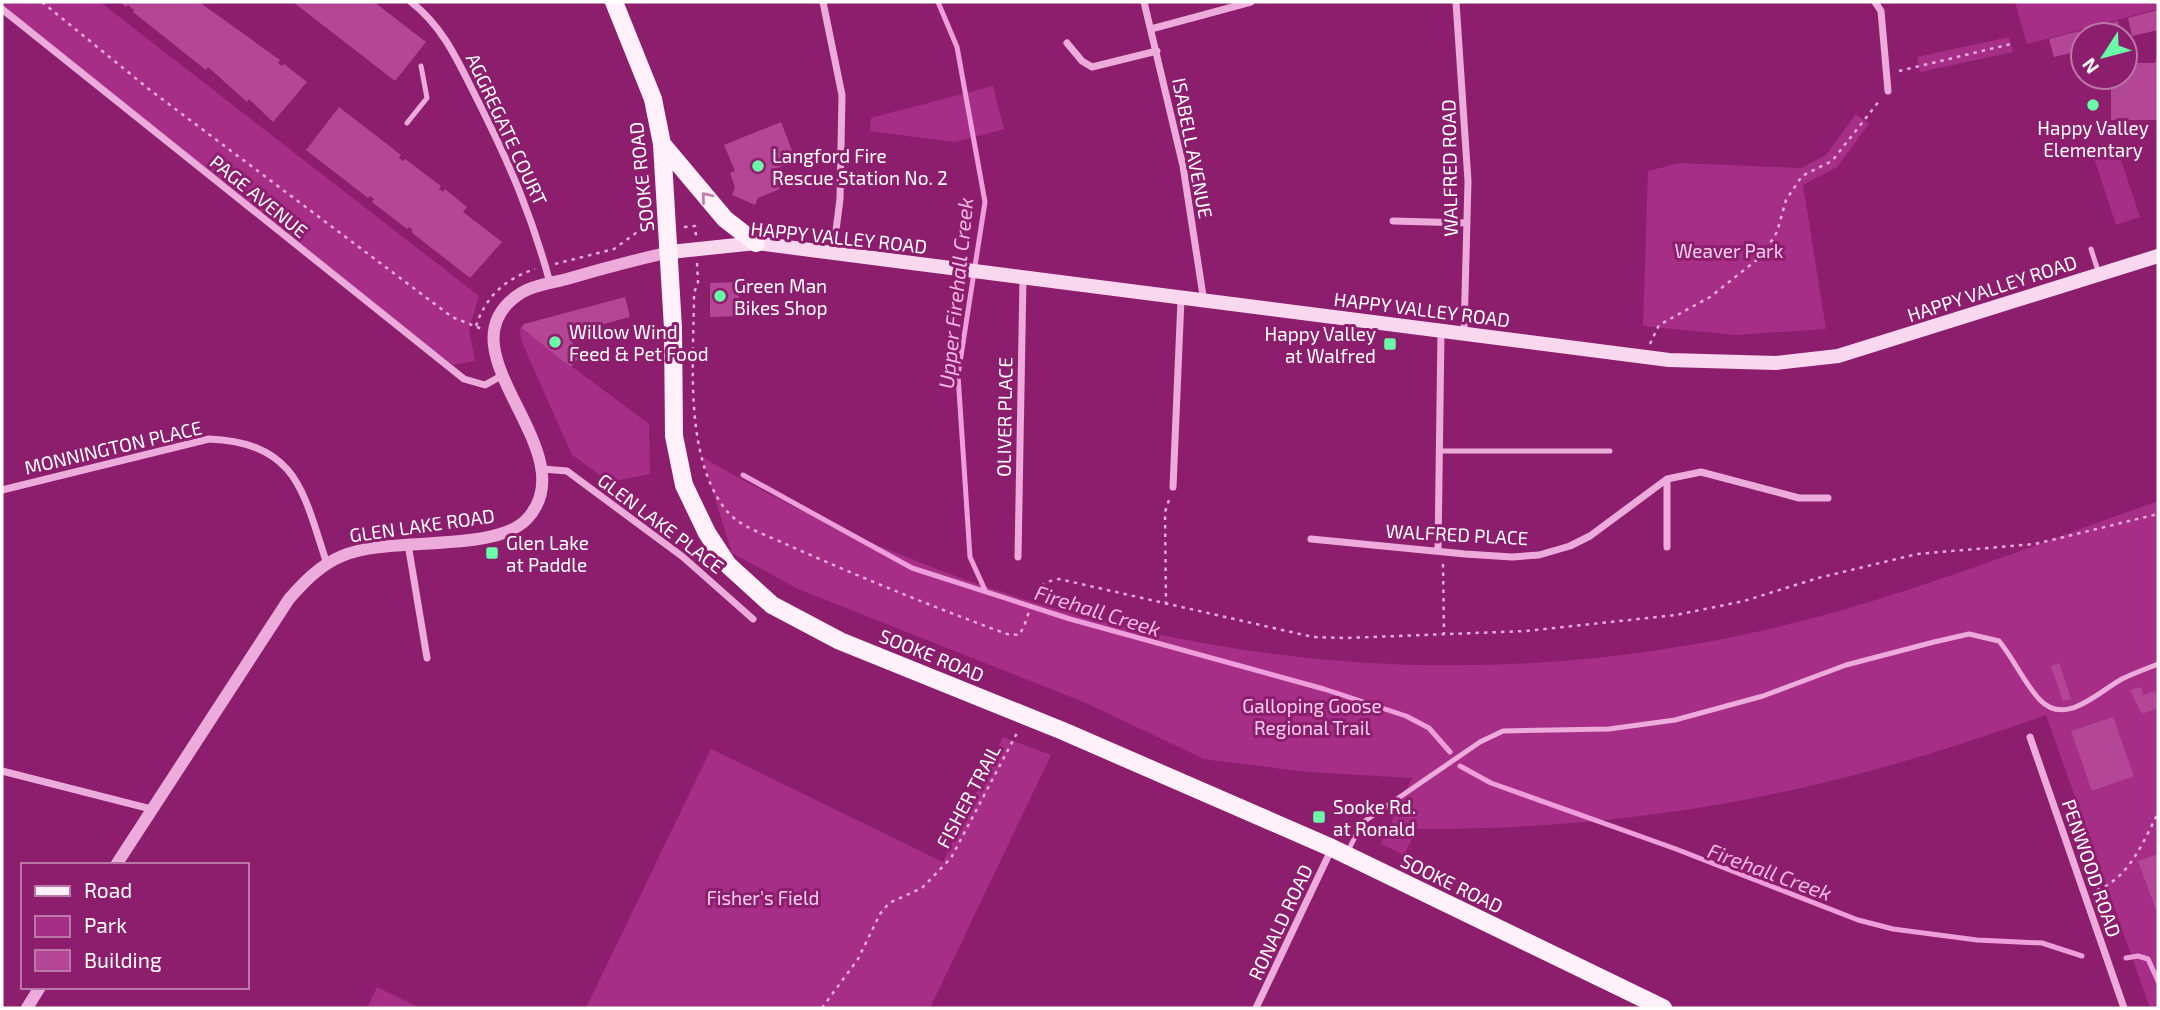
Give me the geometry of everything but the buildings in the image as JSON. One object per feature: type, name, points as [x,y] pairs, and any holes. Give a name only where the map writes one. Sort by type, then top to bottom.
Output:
[{"type":"main road","name":"SOOKE ROAD","points":[[614,2],[653,99],[662,144],[670,252],[674,436],[684,485],[707,533],[728,565],[772,606],[840,641],[1026,715],[1339,852],[1663,1008]]},
{"type":"main road","points":[[662,144],[725,219],[756,243]]},
{"type":"main road","name":"HAPPY VALLEY ROAD","points":[[670,252],[756,243],[1204,302],[1727,364],[1776,363],[1839,356],[2158,256]]},
{"type":"street","name":"AGGREGATE COURT","points":[[411,2],[429,18],[448,42],[511,168],[526,202],[550,283]]},
{"type":"street","points":[[823,2],[842,95],[839,199],[833,255]]},
{"type":"street","name":"ISABELL AVENUE","points":[[1144,2],[1183,166],[1204,302]]},
{"type":"street","points":[[1151,29],[1251,2]]},
{"type":"street","name":"WALFRED ROAD","points":[[1456,2],[1466,124],[1464,334]]},
{"type":"street","points":[[1875,2],[1881,11],[1888,91]]},
{"type":"street","name":"PAGE AVENUE","points":[[2,9],[464,379],[485,385],[503,374]]},
{"type":"street","points":[[1067,43],[1082,61],[1092,67],[1157,51]]},
{"type":"street","points":[[1393,221],[1467,223]]},
{"type":"street","points":[[543,469],[494,347],[494,333],[501,313],[522,293],[550,283],[670,252]]},
{"type":"street","name":"OLIVER PLACE","points":[[1018,556],[1023,278]]},
{"type":"street","points":[[1173,487],[1181,299]]},
{"type":"street","points":[[1441,331],[1441,551]]},
{"type":"street","name":"MONNINGTON PLACE","points":[[2,490],[209,439],[236,440],[266,451],[290,471],[301,489],[327,564]]},
{"type":"street","name":"GLEN LAKE ROAD","points":[[117,863],[150,808],[289,599],[327,564],[343,555],[408,543],[483,538],[511,531],[528,518],[540,498],[543,469]]},
{"type":"street","name":"GLEN LAKE PLACE","points":[[543,469],[567,471],[692,564],[753,619]]},
{"type":"street","name":"WALFRED PLACE","points":[[1311,539],[1512,557],[1539,555],[1570,546],[1619,517],[1654,487],[1667,480],[1701,472],[1799,498],[1828,498]]},
{"type":"street","points":[[1667,480],[1667,548]]},
{"type":"street","points":[[408,543],[427,658]]},
{"type":"street","name":"PENWOOD ROAD","points":[[2030,737],[2123,1008]]},
{"type":"street","points":[[2,771],[150,808]]},
{"type":"street","name":"RONALD ROAD","points":[[1256,1008],[1339,852]]},
{"type":"street","points":[[27,1008],[39,989]]},
{"type":"lane","points":[[407,123],[427,98],[421,66]]},
{"type":"lane","points":[[2091,249],[2099,274]]},
{"type":"lane","points":[[1439,451],[1610,451]]},
{"type":"lane","points":[[1339,852],[1362,823],[1471,749],[1503,731],[1609,729],[1675,720],[1763,696],[1846,665],[1969,634],[1999,641],[2040,700],[2053,709],[2064,710],[2098,697],[2121,679],[2158,664]]},
{"type":"path","points":[[42,2],[149,90],[453,317],[476,326]]},
{"type":"path","points":[[1886,75],[1919,64],[2011,44]]},
{"type":"path","points":[[1644,356],[1659,325],[1710,297],[1763,254],[1777,232],[1786,200],[1802,176],[1832,161],[1888,91]]},
{"type":"path","points":[[694,224],[696,232]]},
{"type":"path","points":[[559,263],[614,249],[641,233]]},
{"type":"path","points":[[698,276],[694,293],[695,423],[700,453],[726,510],[753,528],[908,598],[1007,634],[1019,635],[1024,628],[1032,597],[1046,581],[1059,579],[1313,636],[1539,630],[1676,615],[1744,601],[1818,578],[1917,554],[2035,544],[2158,514]]},
{"type":"path","points":[[1166,605],[1166,512],[1173,487]]},
{"type":"path","points":[[1441,551],[1444,634]]},
{"type":"path","name":"FISHER TRAIL","points":[[822,1008],[858,959],[880,914],[889,903],[922,888],[951,858],[1026,715]]},
{"type":"path","points":[[2084,894],[2116,880],[2130,863],[2158,813]]},
{"type":"green space","points":[[2,2],[100,2],[479,296],[469,329],[475,361],[453,365],[2,14]]},
{"type":"green space","points":[[2015,2],[2158,2],[2158,9],[2113,21],[2069,21],[2069,33],[2027,44]]},
{"type":"green space","points":[[2009,37],[2013,52],[1920,72],[1917,57]]},
{"type":"green space","points":[[993,86],[1004,129],[955,142],[870,131],[871,118]]},
{"type":"green space","name":"Weaver Park","points":[[1856,114],[1869,124],[1837,167],[1803,185],[1826,329],[1736,335],[1643,326],[1648,171],[1680,163],[1801,168],[1826,155]]},
{"type":"green space","points":[[2116,145],[2140,217],[2116,225],[2092,152]]},
{"type":"green space","points":[[520,328],[649,424],[650,474],[610,482],[572,455],[521,340]]},
{"type":"green space","name":"Galloping Goose Regional Trail","points":[[702,457],[828,523],[957,577],[1090,618],[1226,647],[1363,662],[1502,664],[1642,652],[1782,626],[1877,600],[2158,501],[2158,1008],[2150,1008],[2046,715],[1890,765],[1737,801],[1660,814],[1581,822],[1501,828],[1417,829],[1404,855],[1381,844],[1412,778],[1308,772],[1204,759],[1086,703],[798,589],[732,553]]},
{"type":"green space","name":"Fisher's Field","points":[[1003,737],[1051,755],[930,1008],[586,1008],[711,749],[943,862]]},
{"type":"green space","points":[[377,987],[420,1008],[367,1008]]},
{"type":"waterway","name":"Upper Firehall Creek","points":[[938,2],[957,47],[985,202],[958,375],[970,557],[985,590]]},
{"type":"waterway","name":"Firehall Creek","points":[[743,475],[912,568],[1070,619],[1324,689],[1406,716],[1429,728],[1450,752]]},
{"type":"waterway","name":"Firehall Creek","points":[[1460,766],[1491,783],[1676,849],[1858,920],[1893,929],[1977,940],[2042,943],[2082,956]]},
{"type":"waterway","name":"Firehall Creek","points":[[2126,958],[2138,956],[2148,959],[2158,981]]},
{"type":"place","name":"Happy Valley Elementary","points":[[2093,105]]},
{"type":"place","name":"Langford Fire Rescue Station No. 2","points":[[758,166]]},
{"type":"place","name":"Green Man Bikes Shop","points":[[720,296]]},
{"type":"place","name":"Willow Wind Feed & Pet Food","points":[[555,342]]},
{"type":"place","name":"Happy Valley at Walfred","points":[[1390,344]]},
{"type":"place","name":"Glen Lake at Paddle","points":[[492,553]]},
{"type":"place","name":"Sooke Rd. at Ronald","points":[[1319,817]]}]
